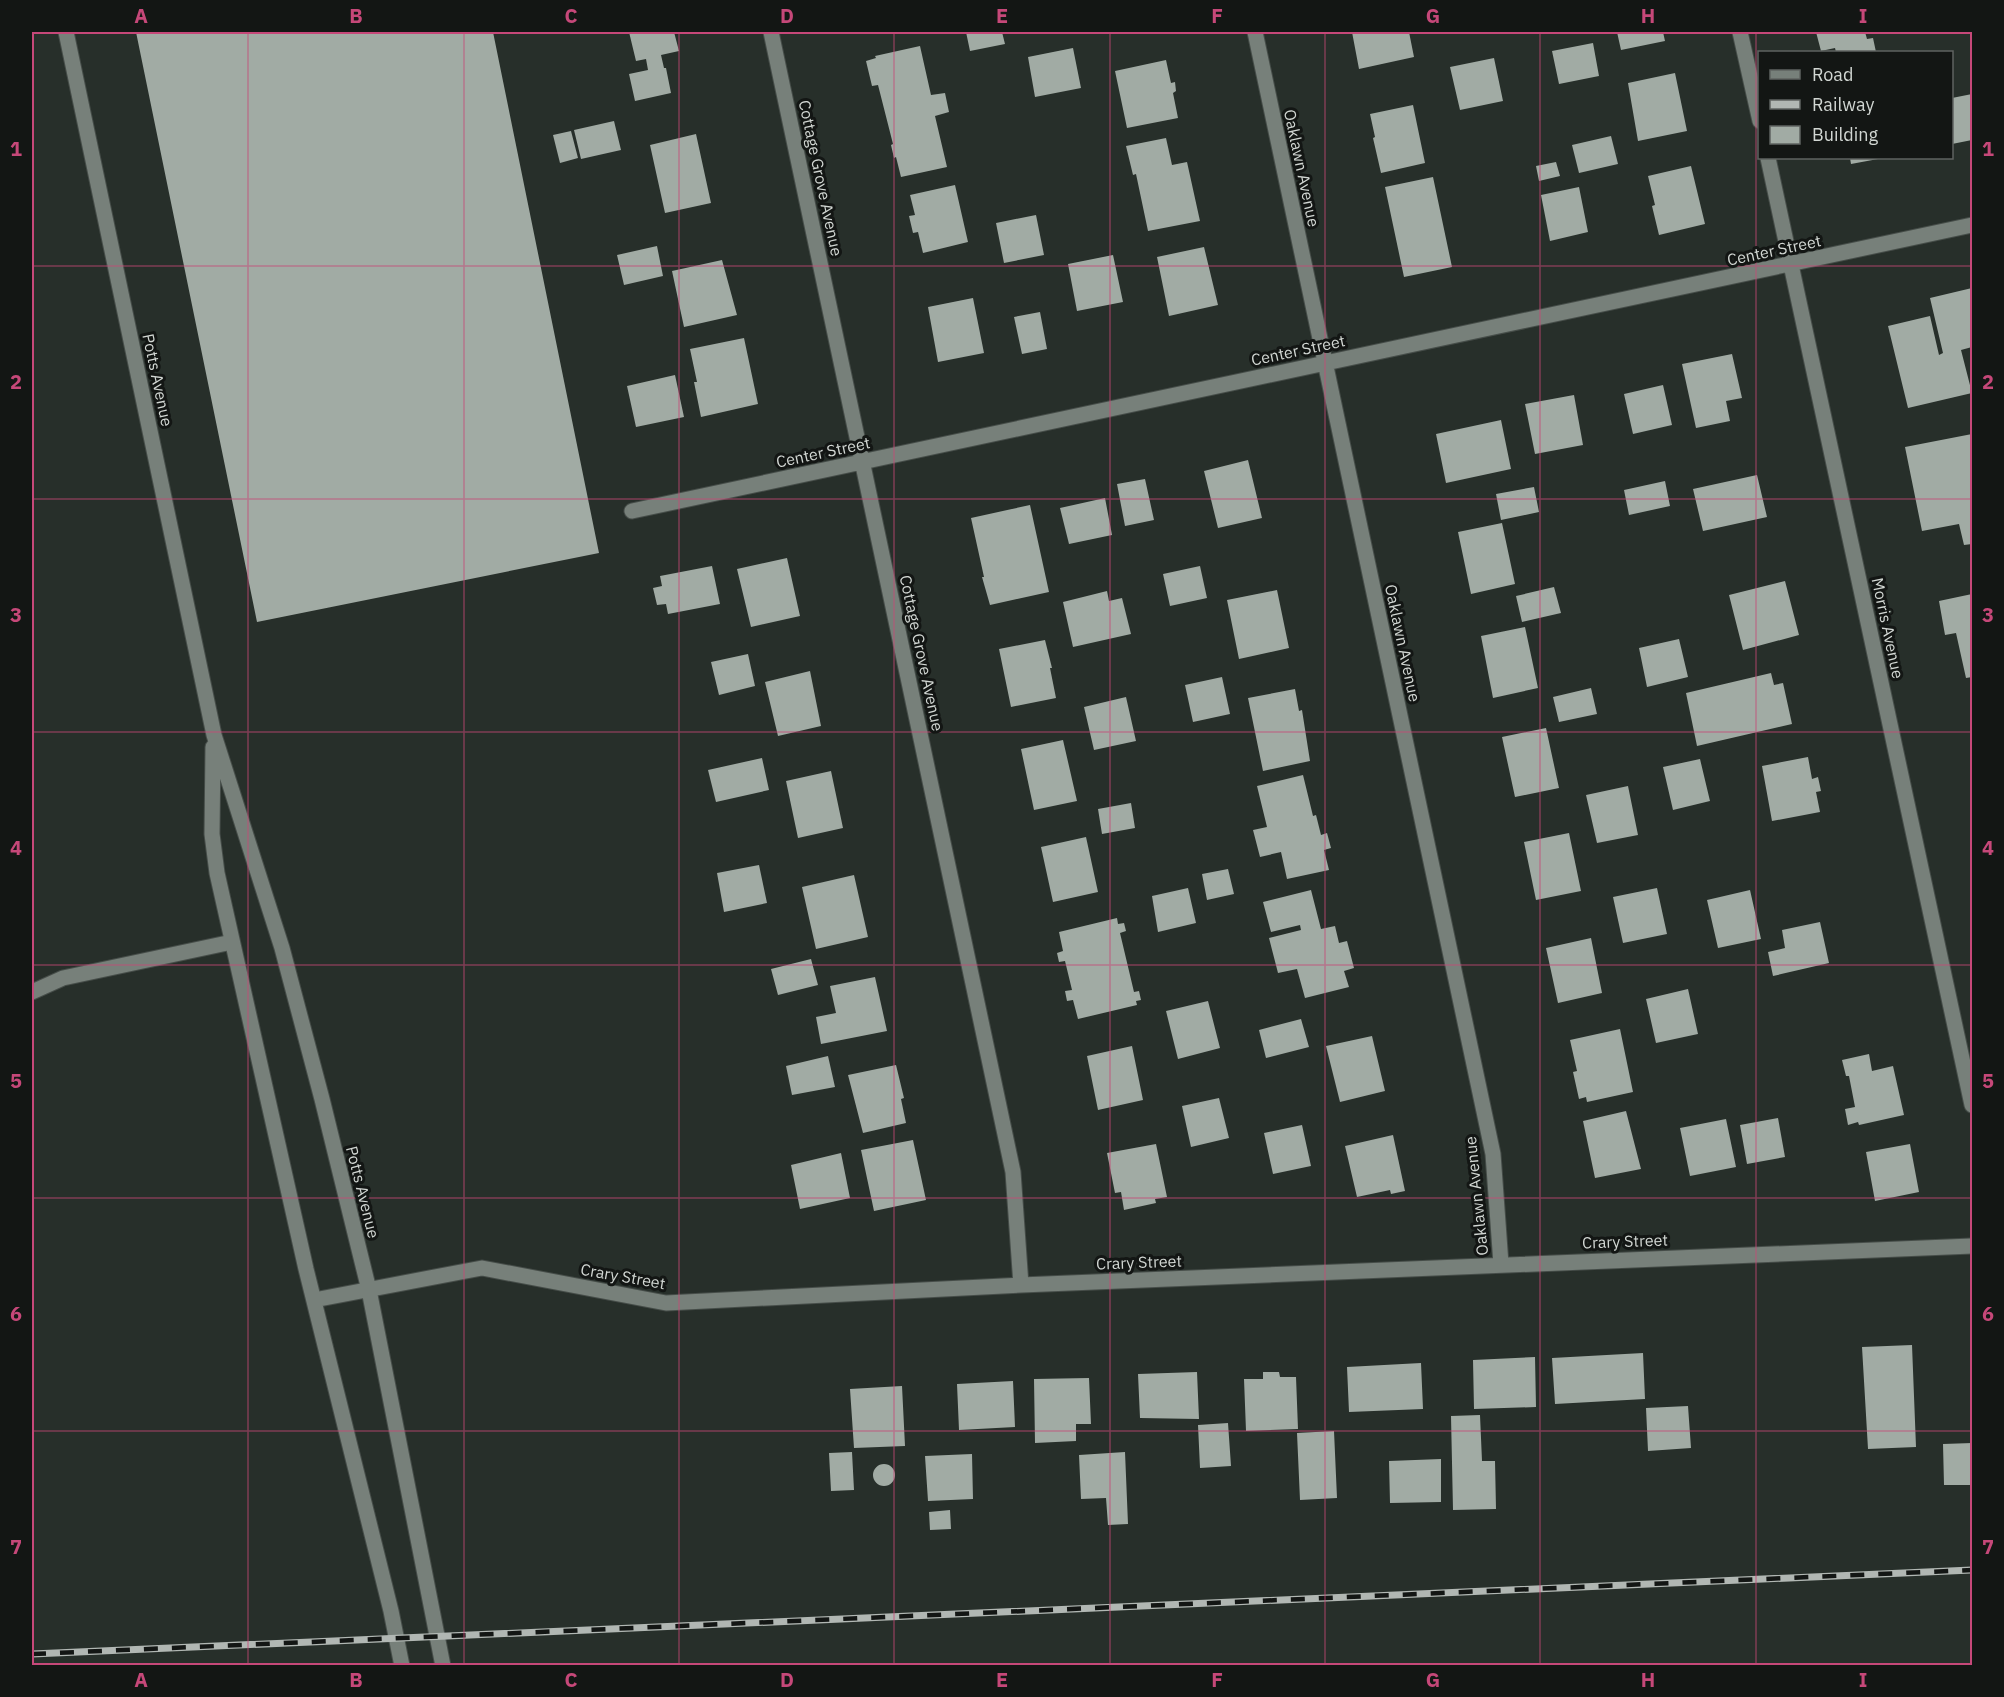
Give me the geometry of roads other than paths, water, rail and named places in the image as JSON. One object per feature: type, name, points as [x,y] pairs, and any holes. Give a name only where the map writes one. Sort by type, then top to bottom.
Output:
[{"type":"street","name":"Potts Avenue","points":[[66,32],[214,735],[282,948],[322,1099],[369,1290],[443,1665]]},
{"type":"street","name":"Cottage Grove Avenue","points":[[771,32],[1013,1172],[1021,1285]]},
{"type":"street","name":"Oaklawn Avenue","points":[[1255,32],[1493,1154],[1501,1264]]},
{"type":"street","points":[[1740,32],[1758,112]]},
{"type":"street","name":"Morris Avenue","points":[[1768,159],[1972,1105]]},
{"type":"street","name":"Center Street","points":[[632,511],[1972,225]]},
{"type":"street","name":"Potts Avenue","points":[[214,735],[212,834],[217,873],[314,1300],[391,1611],[402,1665]]},
{"type":"street","points":[[32,992],[63,978],[232,942]]},
{"type":"street","name":"Crary Street","points":[[314,1300],[482,1268],[666,1303],[1501,1264],[1972,1246]]},
{"type":"railway","points":[[32,1654],[1972,1570]]}]
